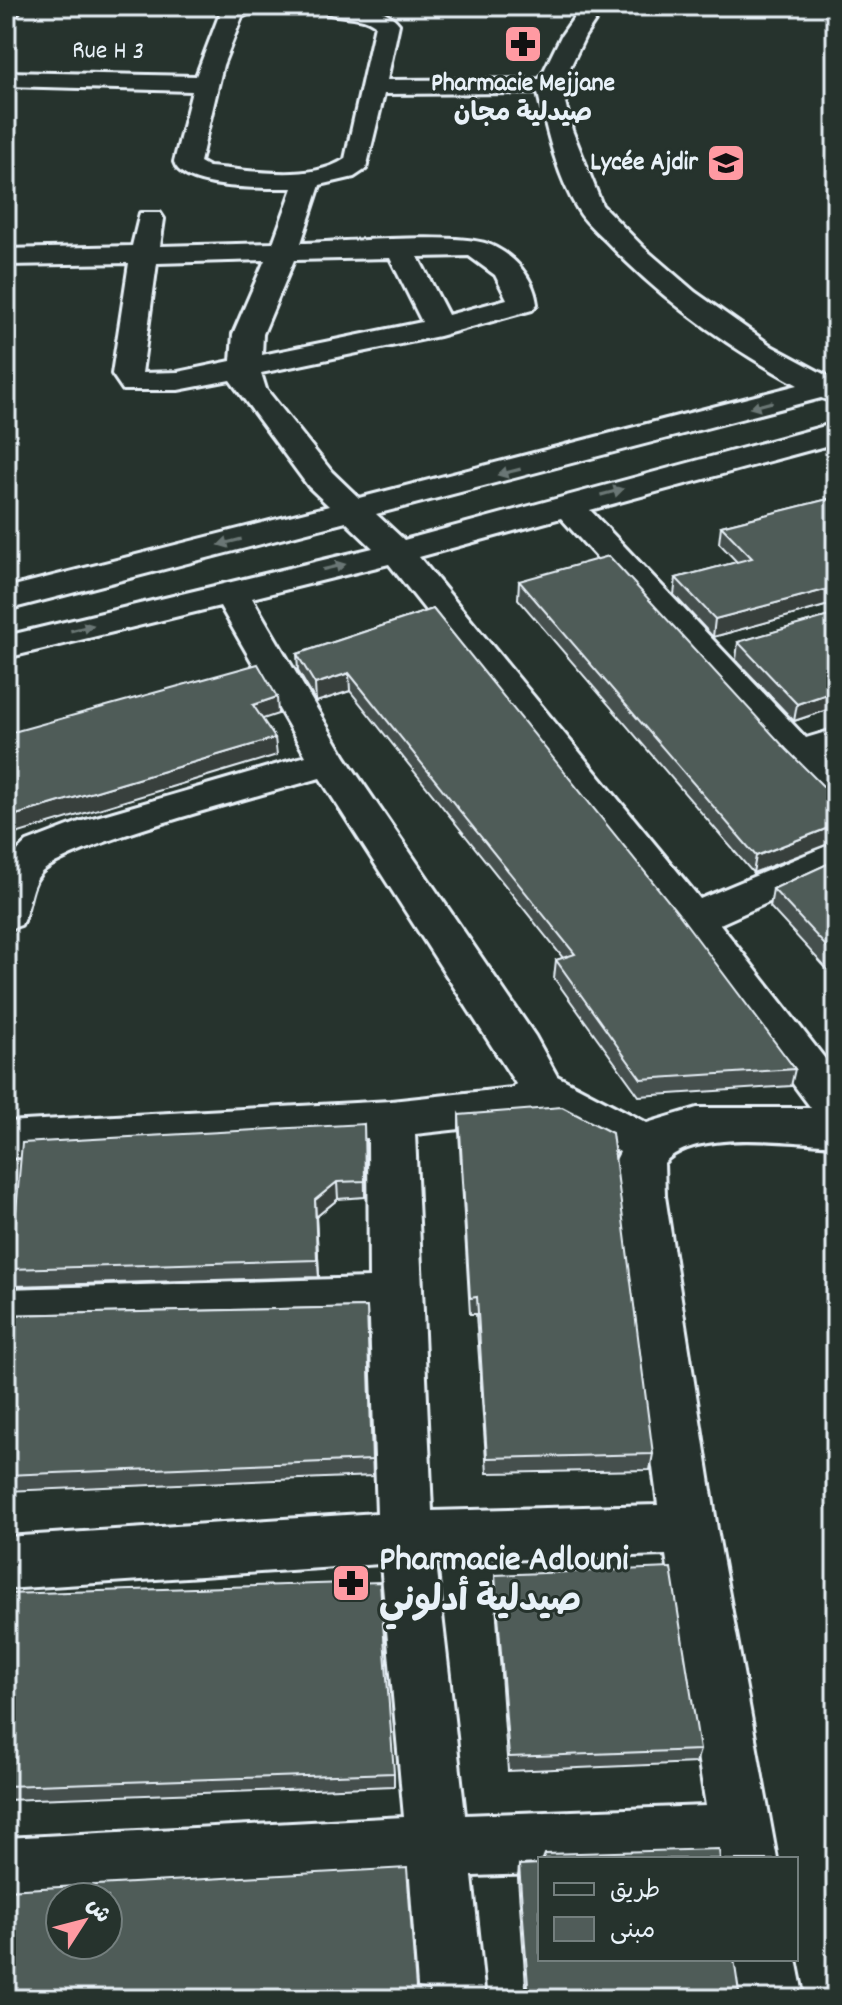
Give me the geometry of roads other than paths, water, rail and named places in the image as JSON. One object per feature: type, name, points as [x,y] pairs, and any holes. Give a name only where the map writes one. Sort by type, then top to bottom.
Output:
[{"type":"street","points":[[6,13],[12,6]]},
{"type":"street","points":[[251,6],[232,13],[211,65],[188,153],[189,168],[204,175],[309,179],[342,173],[357,163],[387,24],[374,13],[344,6],[326,6]]},
{"type":"street","points":[[594,6],[573,36],[549,86],[559,130],[590,208],[634,254],[685,298],[762,353],[832,389]]},
{"type":"street","name":"Rue H 3","points":[[6,79],[208,84]]},
{"type":"street","points":[[373,87],[549,86]]},
{"type":"street","points":[[309,179],[248,334],[245,380],[276,427],[320,479],[397,552],[693,919],[836,1107]]},
{"type":"street","points":[[6,257],[146,257],[454,247],[484,251],[494,256],[522,293],[522,304],[439,327],[144,385],[129,380],[129,347],[146,257],[150,219]]},
{"type":"street","points":[[400,250],[439,327]]},
{"type":"street","points":[[6,599],[832,389]]},
{"type":"street","points":[[6,647],[397,552],[836,433]]},
{"type":"street","points":[[567,504],[611,555],[836,792]]},
{"type":"street","points":[[231,591],[247,625],[329,762],[519,1048],[541,1088],[649,1146]]},
{"type":"street","points":[[707,653],[745,642]]},
{"type":"street","points":[[798,754],[836,741]]},
{"type":"street","points":[[6,915],[13,883],[27,862],[41,852],[93,832],[329,762]]},
{"type":"street","points":[[693,919],[836,856]]},
{"type":"street","points":[[6,1140],[391,1119],[514,1105],[527,1101],[541,1088]]},
{"type":"street","points":[[391,1119],[392,1298],[407,1537],[441,1848],[452,1999]]},
{"type":"street","points":[[6,1869],[281,1852],[441,1848],[744,1848],[689,1529],[641,1196],[640,1160],[649,1146],[681,1129],[709,1126],[836,1127]]},
{"type":"street","points":[[6,1310],[392,1298]]},
{"type":"street","points":[[6,1563],[407,1537],[689,1529]]},
{"type":"street","points":[[764,1961],[771,1999]]},
{"type":"place","name":"Pharmacie Mejjane صيدلية مجان","points":[[523,44]]},
{"type":"place","name":"Lycée Ajdir","points":[[726,163]]},
{"type":"place","name":"Pharmacie Adlouni صيدلية أدلوني","points":[[351,1583]]}]
